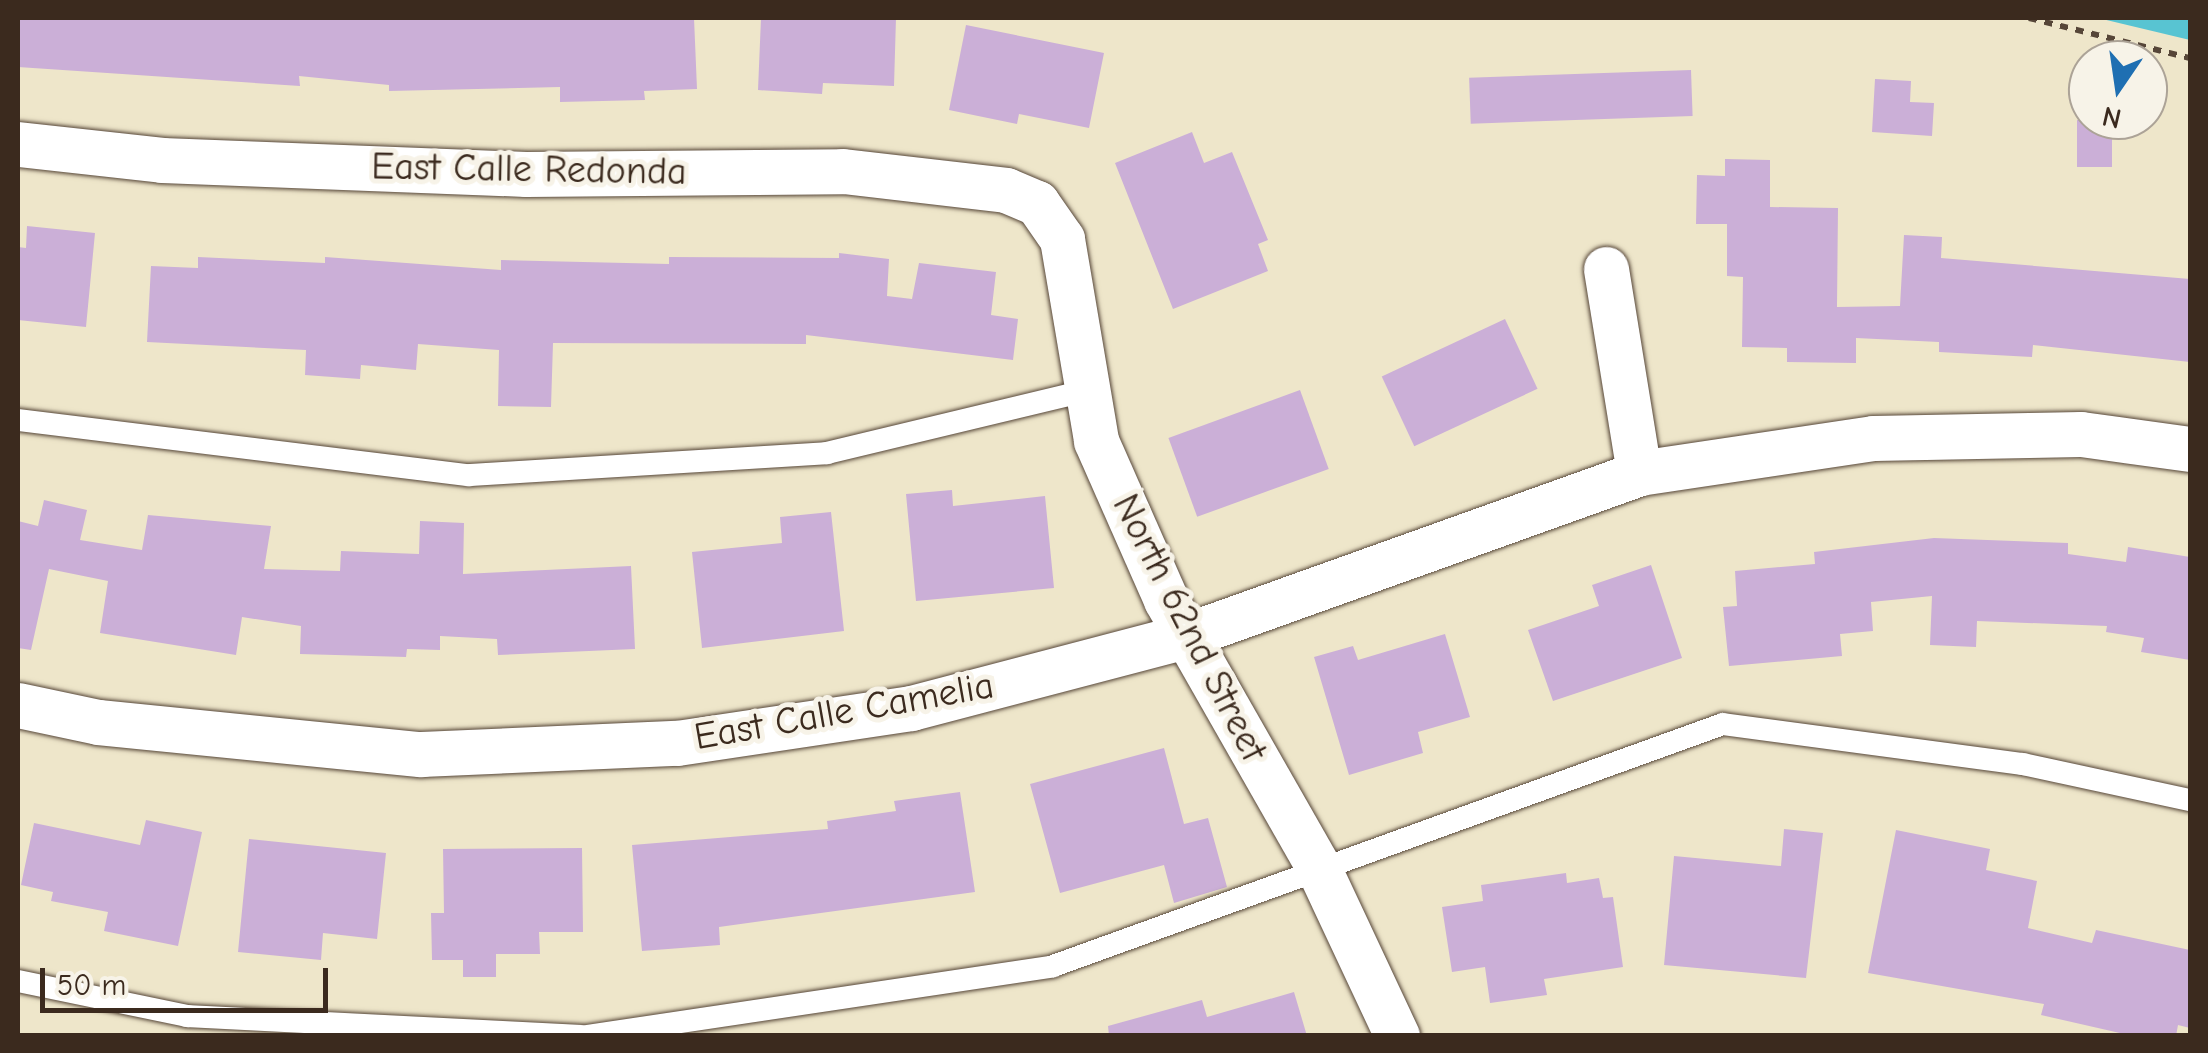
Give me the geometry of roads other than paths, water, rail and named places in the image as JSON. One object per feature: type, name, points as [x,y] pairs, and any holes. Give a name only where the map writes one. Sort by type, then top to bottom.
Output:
[{"type":"street","name":"East Calle Redonda","points":[[18,144],[162,160],[526,174],[844,171],[1006,190],[1037,203]]},
{"type":"street","name":"North 62nd Street","points":[[1037,203],[1062,238],[1084,391],[1096,441],[1186,636],[1318,867],[1397,1036]]},
{"type":"street","points":[[1606,268],[1639,472]]},
{"type":"street","name":"East Calle Camelia","points":[[18,705],[98,722],[420,754],[677,743],[911,708],[1186,636],[1639,472],[1873,438],[2081,434],[2190,449]]},
{"type":"lane","points":[[18,420],[469,476],[827,453],[1084,391]]},
{"type":"lane","points":[[18,981],[187,1016],[583,1036],[1052,966],[1723,724],[2024,764],[2190,800]]},
{"type":"water","points":[[2098,18],[2190,18],[2190,40]]}]
